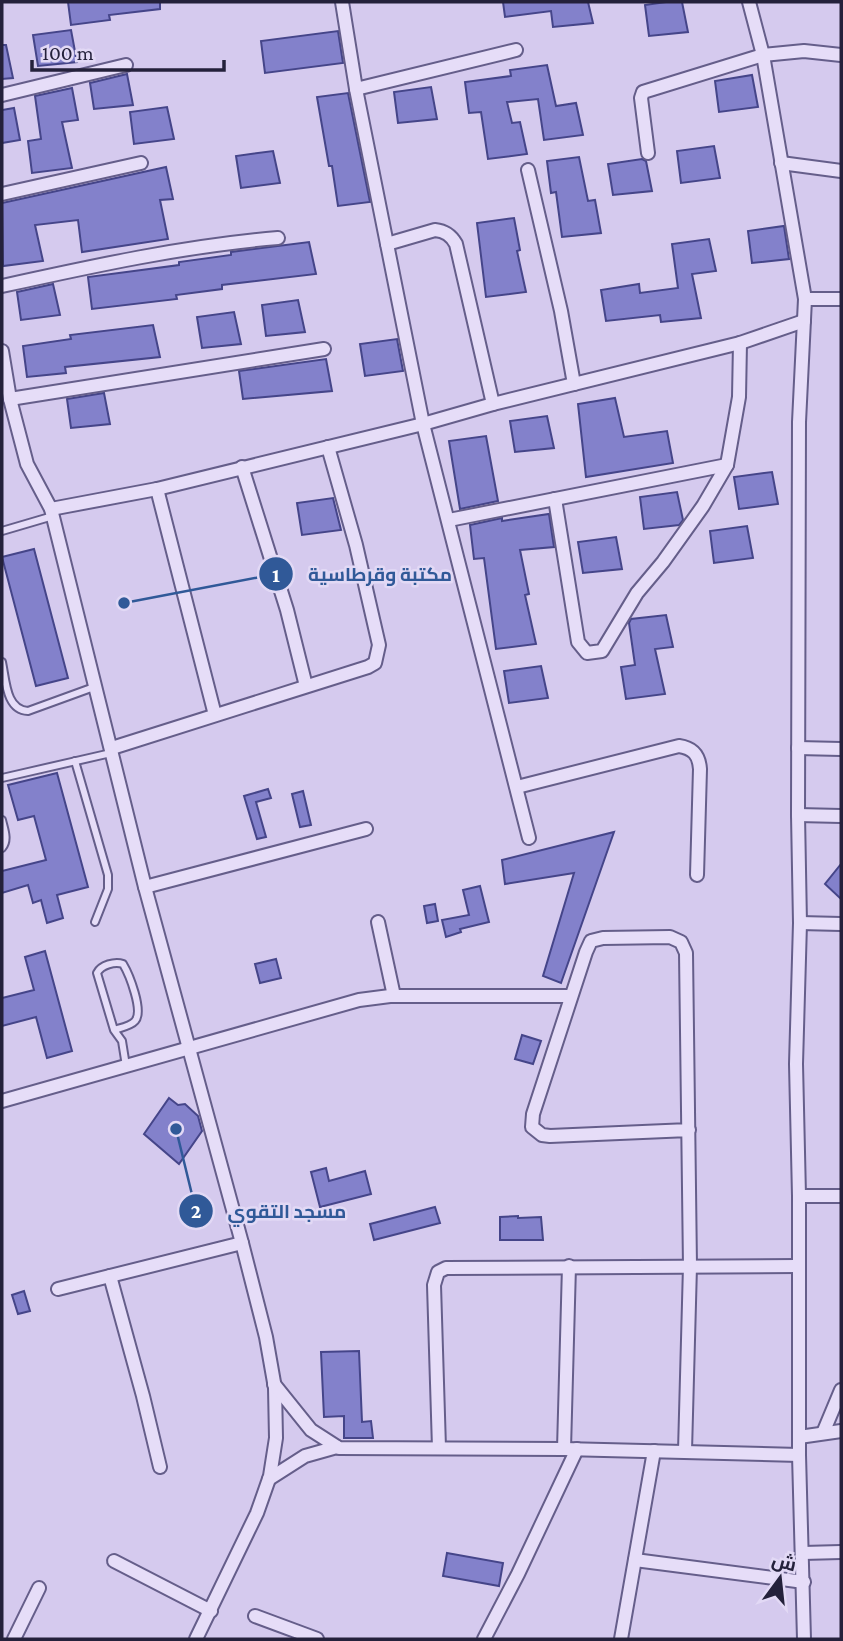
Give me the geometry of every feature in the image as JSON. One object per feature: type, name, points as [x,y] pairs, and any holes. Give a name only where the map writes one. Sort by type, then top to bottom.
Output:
[{"type":"street","points":[[342,2],[356,89],[423,424],[529,838]]},
{"type":"street","points":[[749,2],[763,55],[805,299],[799,422],[800,923],[796,1063],[799,1455],[804,1639]]},
{"type":"street","points":[[356,89],[516,50]]},
{"type":"street","points":[[648,153],[641,98],[643,92],[763,55],[804,51],[841,55]]},
{"type":"street","points":[[2,95],[126,65]]},
{"type":"street","points":[[2,194],[141,163]]},
{"type":"street","points":[[781,163],[841,171]]},
{"type":"street","points":[[528,170],[561,311],[574,384]]},
{"type":"street","points":[[387,244],[435,230],[452,237],[456,244],[493,404]]},
{"type":"street","points":[[2,286],[157,253],[278,238]]},
{"type":"street","points":[[805,299],[841,299]]},
{"type":"street","points":[[52,513],[423,424],[740,343],[804,321]]},
{"type":"street","points":[[555,499],[578,642],[587,653],[594,653],[601,650],[637,593],[703,506],[727,465],[739,397],[740,343]]},
{"type":"street","points":[[10,399],[324,349]]},
{"type":"street","points":[[2,351],[10,399],[27,464],[52,513],[145,887],[266,1337],[274,1384],[276,1438],[269,1479],[257,1513],[196,1639]]},
{"type":"street","points":[[112,750],[375,663],[379,645],[356,545],[328,447]]},
{"type":"street","points":[[449,520],[727,465]]},
{"type":"street","points":[[242,467],[287,610],[306,686]]},
{"type":"street","points":[[157,489],[215,715]]},
{"type":"street","points":[[517,787],[679,746],[692,750],[698,756],[700,769],[696,875]]},
{"type":"street","points":[[798,748],[841,749]]},
{"type":"street","points":[[798,815],[841,816]]},
{"type":"street","points":[[145,887],[366,829]]},
{"type":"street","points":[[377,922],[394,996]]},
{"type":"street","points":[[800,923],[841,924]]},
{"type":"street","points":[[685,1451],[690,1266],[689,1130],[686,953],[681,942],[670,937],[592,941],[588,944],[531,1123],[536,1132],[550,1136],[689,1130]]},
{"type":"street","points":[[2,1101],[359,1000],[394,996],[571,996]]},
{"type":"street","points":[[799,1196],[841,1196]]},
{"type":"street","points":[[58,1289],[242,1243]]},
{"type":"street","points":[[484,1639],[518,1574],[570,1449],[569,1266]]},
{"type":"street","points":[[439,1448],[434,1285],[438,1272],[453,1267],[797,1266]]},
{"type":"street","points":[[110,1276],[144,1396],[160,1467]]},
{"type":"street","points":[[274,1384],[311,1430],[337,1447]]},
{"type":"street","points":[[822,1433],[841,1390]]},
{"type":"street","points":[[799,1437],[841,1431]]},
{"type":"street","points":[[269,1479],[305,1457],[337,1447],[799,1455]]},
{"type":"street","points":[[621,1639],[654,1451]]},
{"type":"street","points":[[803,1553],[841,1552]]},
{"type":"street","points":[[635,1560],[804,1582]]},
{"type":"street","points":[[114,1561],[211,1611]]},
{"type":"street","points":[[14,1639],[38,1588]]},
{"type":"street","points":[[255,1616],[317,1639]]},
{"type":"lane","points":[[2,531],[52,513]]},
{"type":"lane","points":[[2,662],[12,705],[19,710],[28,710],[94,687]]},
{"type":"lane","points":[[2,778],[112,750]]},
{"type":"lane","points":[[75,761],[108,875],[108,889],[95,922]]},
{"type":"lane","points":[[2,820],[6,835],[2,848]]},
{"type":"lane","points":[[114,1030],[133,1023],[138,1016],[129,976],[119,962],[105,966],[97,972],[114,1030],[122,1041],[126,1066]]},
{"type":"building","points":[[68,2],[160,2],[160,9],[109,15],[110,20],[71,25]]},
{"type":"building","points":[[503,2],[588,2],[593,23],[553,27],[551,11],[505,17]]},
{"type":"building","points":[[682,2],[688,32],[649,36],[645,5]]},
{"type":"building","points":[[71,30],[77,62],[38,66],[33,35]]},
{"type":"building","points":[[338,31],[343,63],[265,73],[261,41]]},
{"type":"building","points":[[2,45],[6,45],[13,78],[2,79]]},
{"type":"building","points":[[547,65],[556,106],[576,103],[583,135],[544,140],[538,99],[507,102],[512,123],[520,122],[527,154],[488,159],[481,112],[469,113],[465,82],[511,76],[510,70]]},
{"type":"building","points":[[127,74],[133,105],[94,109],[90,83]]},
{"type":"building","points":[[752,75],[758,107],[719,112],[715,81]]},
{"type":"building","points":[[431,87],[437,119],[398,123],[394,92]]},
{"type":"building","points":[[72,88],[78,120],[62,122],[72,168],[32,173],[28,141],[41,139],[35,96]]},
{"type":"building","points":[[348,93],[370,202],[338,206],[317,97]]},
{"type":"building","points":[[167,107],[174,139],[134,144],[130,112]]},
{"type":"building","points":[[14,108],[20,140],[2,143],[2,110]]},
{"type":"building","points":[[714,146],[720,178],[681,183],[677,151]]},
{"type":"building","points":[[273,151],[280,183],[241,188],[236,156]]},
{"type":"building","points":[[579,157],[588,201],[595,200],[601,233],[562,237],[556,192],[551,193],[547,161]]},
{"type":"building","points":[[642,159],[646,161],[652,191],[613,195],[608,164]]},
{"type":"building","points":[[166,167],[173,199],[160,200],[168,239],[82,252],[78,220],[35,225],[43,261],[3,266],[2,203]]},
{"type":"building","points":[[514,218],[520,250],[517,251],[526,292],[486,297],[477,223]]},
{"type":"building","points":[[784,226],[789,259],[752,263],[748,231]]},
{"type":"building","points":[[709,239],[716,271],[692,274],[701,318],[661,322],[660,315],[606,321],[601,290],[639,284],[640,293],[678,288],[672,244]]},
{"type":"building","points":[[309,242],[316,274],[222,285],[222,289],[176,295],[177,299],[92,309],[88,277],[179,265],[179,262],[231,255],[231,252]]},
{"type":"building","points":[[53,284],[60,315],[21,320],[17,292]]},
{"type":"building","points":[[298,300],[305,332],[266,336],[262,305]]},
{"type":"building","points":[[234,312],[241,344],[202,348],[197,317]]},
{"type":"building","points":[[153,325],[160,357],[65,367],[66,373],[27,377],[23,346],[71,339],[70,335]]},
{"type":"building","points":[[397,339],[403,371],[365,376],[360,344]]},
{"type":"building","points":[[326,359],[332,391],[243,399],[239,371]]},
{"type":"building","points":[[104,393],[110,424],[71,428],[67,399]]},
{"type":"building","points":[[615,398],[624,437],[667,431],[673,463],[586,477],[578,404]]},
{"type":"building","points":[[547,416],[554,448],[515,452],[510,421]]},
{"type":"building","points":[[486,436],[498,501],[460,509],[449,441]]},
{"type":"building","points":[[772,472],[778,504],[739,509],[734,477]]},
{"type":"building","points":[[677,492],[683,520],[679,525],[644,529],[640,497]]},
{"type":"building","points":[[333,498],[341,530],[302,535],[297,503]]},
{"type":"building","points":[[549,514],[554,547],[520,550],[529,594],[525,595],[536,644],[496,649],[484,558],[474,559],[470,525],[502,518],[502,521]]},
{"type":"building","points":[[747,526],[753,558],[714,563],[710,531]]},
{"type":"building","points":[[616,537],[622,569],[583,573],[578,542]]},
{"type":"building","points":[[34,549],[68,678],[36,686],[2,557]]},
{"type":"building","points":[[666,615],[673,647],[655,649],[665,694],[626,699],[621,667],[635,665],[629,623],[631,619]]},
{"type":"building","points":[[541,666],[548,698],[509,703],[504,671]]},
{"type":"building","points":[[57,773],[88,887],[57,895],[63,918],[47,923],[41,900],[33,903],[28,885],[2,893],[2,871],[46,860],[34,816],[18,820],[8,785]]},
{"type":"building","points":[[268,789],[271,798],[256,802],[266,837],[257,839],[244,796]]},
{"type":"building","points":[[303,791],[311,825],[300,827],[292,794]]},
{"type":"building","points":[[614,832],[561,983],[543,976],[574,873],[505,884],[502,860]]},
{"type":"building","points":[[841,864],[841,899],[825,884]]},
{"type":"building","points":[[480,886],[489,922],[460,929],[461,932],[446,937],[442,920],[469,915],[463,890]]},
{"type":"building","points":[[435,904],[438,921],[427,923],[424,906]]},
{"type":"building","points":[[45,951],[72,1051],[47,1058],[36,1017],[2,1026],[2,998],[34,990],[25,957]]},
{"type":"building","points":[[276,959],[281,978],[260,983],[255,964]]},
{"type":"building","points":[[522,1035],[541,1041],[533,1064],[515,1059]]},
{"type":"building","points":[[169,1098],[178,1105],[185,1104],[198,1116],[202,1131],[179,1164],[144,1134]]},
{"type":"building","points":[[326,1168],[329,1181],[365,1171],[371,1194],[320,1207],[311,1172]]},
{"type":"building","points":[[435,1207],[440,1223],[374,1240],[370,1224]]},
{"type":"building","points":[[500,1217],[541,1217],[543,1240],[500,1240]]},
{"type":"building","points":[[24,1291],[30,1311],[18,1314],[12,1295]]},
{"type":"building","points":[[359,1351],[362,1422],[371,1421],[373,1438],[344,1438],[344,1416],[324,1417],[321,1352]]},
{"type":"building","points":[[447,1553],[503,1563],[499,1586],[443,1576]]},
{"type":"place","name":"مكتبة وقرطاسية","points":[[124,603]]},
{"type":"place","name":"مسجد التقوي","points":[[176,1129]]}]
